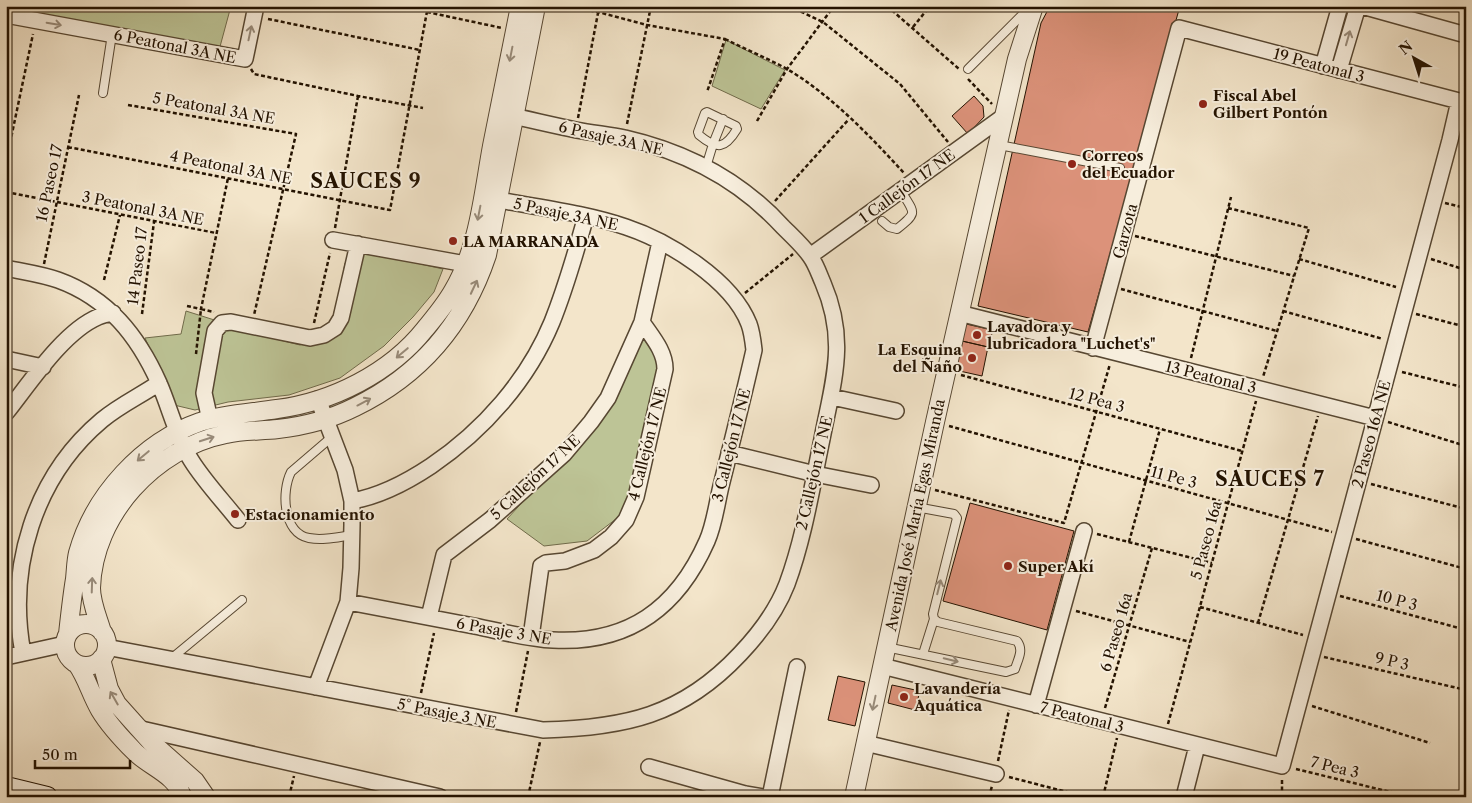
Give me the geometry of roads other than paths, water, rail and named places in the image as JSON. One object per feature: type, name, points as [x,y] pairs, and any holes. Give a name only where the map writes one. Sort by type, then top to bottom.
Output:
[{"type":"main road","points":[[6,788],[47,797]]},
{"type":"street","points":[[182,785],[117,704],[108,688],[103,646],[91,590],[97,552],[104,532],[113,514],[130,491],[167,459],[185,448],[225,434],[295,427],[326,419],[353,408],[377,396],[396,383],[418,365],[449,331],[473,292],[487,255],[499,200],[520,6]]},
{"type":"street","points":[[206,797],[182,785],[147,763],[114,730],[100,710],[84,675],[77,664],[67,656],[66,639],[77,556],[85,531],[97,508],[111,488],[138,460],[177,432],[210,420],[249,412],[278,409],[318,399],[361,382],[407,349],[424,332],[454,290],[466,264],[477,228],[489,143],[507,115],[536,6]]},
{"type":"street","points":[[1323,66],[1340,6]]},
{"type":"street","points":[[1339,70],[1358,6]]},
{"type":"street","points":[[1362,6],[1466,35]]},
{"type":"street","name":"Avenida José María Egas Miranda","points":[[854,797],[946,371],[999,145],[1026,9]]},
{"type":"street","name":"6 Peatonal 3A NE","points":[[6,15],[245,59],[255,11]]},
{"type":"street","name":"19 Peatonal 3","points":[[1179,28],[1459,101]]},
{"type":"street","name":"Garzota","points":[[1094,348],[1124,233],[1148,174],[1179,28]]},
{"type":"street","name":"2 Paseo 16A NE","points":[[1282,766],[1410,291],[1459,101]]},
{"type":"street","name":"6 Pasaje 3A NE","points":[[507,115],[624,138],[673,153],[706,167],[737,186],[768,210],[806,251],[820,276],[832,308]]},
{"type":"street","name":"1 Callejón 17 NE","points":[[806,251],[907,186],[1004,116]]},
{"type":"street","name":"5 Pasaje 3A NE","points":[[499,200],[586,216],[626,227],[679,252],[701,268],[736,301],[749,323],[754,350]]},
{"type":"street","points":[[352,501],[387,491],[423,472],[447,456],[491,415],[532,362],[551,324],[571,271],[586,216]]},
{"type":"street","points":[[333,240],[466,264]]},
{"type":"street","name":"5 Callejón 17 NE","points":[[433,618],[443,556],[490,520],[571,446],[591,422],[610,394],[642,322],[660,242]]},
{"type":"street","points":[[210,420],[204,393],[215,331],[222,323],[230,322],[310,338],[324,335],[335,328],[341,318],[358,244]]},
{"type":"street","points":[[6,268],[42,275],[78,289],[113,313],[126,327],[147,359],[159,383],[185,448],[238,520]]},
{"type":"street","name":"2 Callejón 17 NE","points":[[760,630],[774,611],[787,584],[815,474],[832,397],[838,358],[838,345],[832,308]]},
{"type":"street","points":[[6,413],[56,351],[74,333],[98,317],[113,313]]},
{"type":"street","name":"13 Peatonal 3","points":[[959,314],[1375,418]]},
{"type":"street","name":"4 Callejón 17 NE","points":[[531,637],[540,566],[546,563],[565,561],[589,553],[599,547],[623,524],[634,503],[665,369],[665,360],[661,350],[642,322]]},
{"type":"street","name":"3 Callejón 17 NE","points":[[708,540],[754,350]]},
{"type":"street","points":[[6,359],[43,367]]},
{"type":"street","points":[[23,653],[18,607],[19,584],[27,538],[44,494],[68,455],[100,421],[119,406],[159,383]]},
{"type":"street","points":[[832,397],[896,411]]},
{"type":"street","points":[[316,687],[348,602],[352,535],[352,501],[345,470],[318,399]]},
{"type":"street","points":[[729,453],[815,474],[871,485]]},
{"type":"street","points":[[1036,705],[1084,531]]},
{"type":"street","name":"6 Pasaje 3 NE","points":[[348,602],[551,640],[596,637],[622,631],[649,617],[664,605],[680,588],[708,540]]},
{"type":"street","points":[[6,657],[66,639],[72,630],[84,625],[97,628],[103,646]]},
{"type":"street","name":"5° Pasaje 3 NE","points":[[103,646],[172,658],[418,708],[543,730],[611,725],[644,717],[676,705],[700,690],[720,674],[741,654],[760,630]]},
{"type":"street","points":[[77,664],[90,666],[103,646]]},
{"type":"street","points":[[770,797],[797,666]]},
{"type":"street","name":"7 Peatonal 3","points":[[882,666],[1282,766]]},
{"type":"street","points":[[137,728],[440,797]]},
{"type":"street","points":[[866,743],[996,774]]},
{"type":"street","points":[[1184,797],[1197,746]]},
{"type":"street","points":[[649,767],[745,794],[763,797]]},
{"type":"lane","points":[[968,69],[1026,9]]},
{"type":"lane","points":[[103,94],[112,34]]},
{"type":"lane","points":[[707,112],[734,124],[737,129],[729,142],[722,145],[713,144],[698,134],[707,112]]},
{"type":"lane","points":[[706,167],[713,144],[724,119]]},
{"type":"lane","points":[[999,145],[1120,168]]},
{"type":"lane","points":[[882,221],[896,229],[913,214],[907,186]]},
{"type":"lane","points":[[333,436],[291,472],[286,480],[286,508],[288,518],[300,534],[308,538],[325,539],[352,535]]},
{"type":"lane","points":[[916,507],[954,514],[956,518],[933,614],[934,619],[923,654]]},
{"type":"lane","points":[[172,658],[242,600]]},
{"type":"lane","points":[[886,647],[1006,672],[1015,669],[1021,650],[1021,646],[1017,641],[938,622],[934,619]]},
{"type":"place","name":"Fiscal Abel Gilbert Pontón","points":[[1203,104]]},
{"type":"place","name":"Correos del Ecuador","points":[[1072,164]]},
{"type":"place","name":"LA MARRANADA","points":[[453,241]]},
{"type":"place","name":"Lavadora y lubricadora \"Luchet's\"","points":[[977,335]]},
{"type":"place","name":"La Esquina del Ñaño","points":[[972,358]]},
{"type":"place","name":"Estacionamiento","points":[[235,514]]},
{"type":"place","name":"Super Akí","points":[[1008,566]]},
{"type":"place","name":"Lavandería Aquática","points":[[904,697]]},
{"type":"district","name":"SAUCES 9","points":[[366,181]]},
{"type":"district","name":"SAUCES 7","points":[[1270,479]]}]
